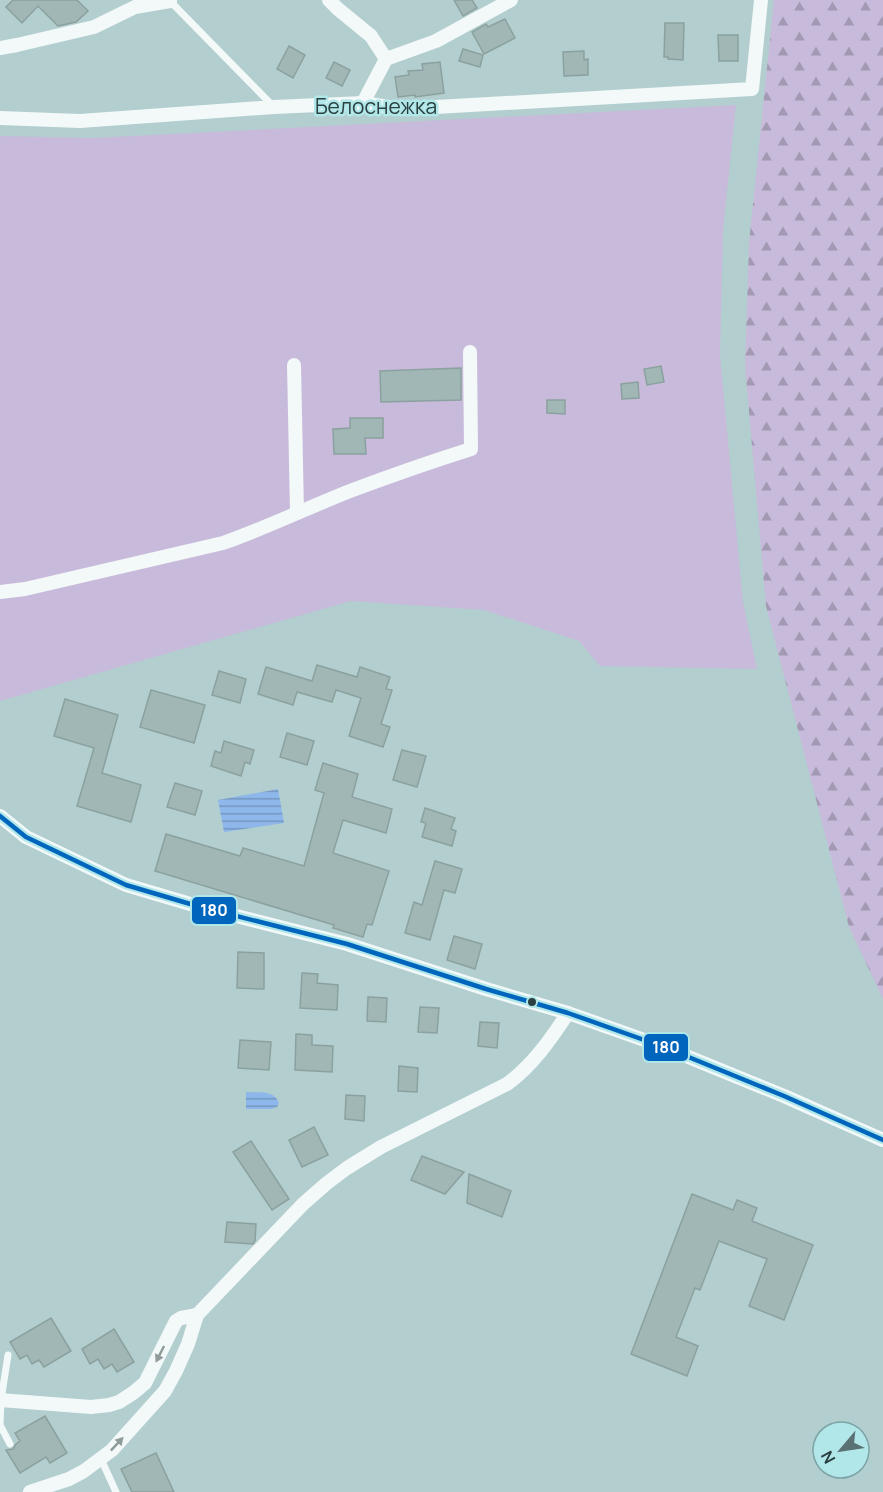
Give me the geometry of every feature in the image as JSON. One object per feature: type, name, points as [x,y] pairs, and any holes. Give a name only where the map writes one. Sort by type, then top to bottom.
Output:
[{"type":"street","points":[[0,48],[94,27],[135,7],[169,0]]},
{"type":"street","points":[[329,0],[371,36],[386,59]]},
{"type":"street","points":[[363,103],[386,59],[436,41],[511,0]]},
{"type":"street","name":"Белоснежка","points":[[0,118],[80,121],[363,103],[401,110],[752,89],[761,0]]},
{"type":"street","points":[[0,592],[223,543],[394,475],[471,449],[470,351]]},
{"type":"street","points":[[294,365],[297,512]]},
{"type":"street","points":[[0,816],[26,837],[126,885],[347,944],[568,1013],[674,1051],[883,1140]]},
{"type":"street","points":[[30,1492],[69,1479],[84,1471],[111,1450],[165,1391],[176,1371],[197,1314],[303,1204],[354,1163],[381,1147],[507,1084],[520,1075],[568,1013]]},
{"type":"street","points":[[1,1400],[91,1407],[119,1402],[133,1394],[145,1383],[177,1321],[197,1314]]},
{"type":"lane","points":[[169,0],[274,107]]},
{"type":"lane","points":[[8,1354],[1,1400],[0,1425],[10,1444]]},
{"type":"lane","points":[[101,1459],[116,1492]]},
{"type":"green space","points":[[774,0],[883,0],[883,999],[849,927],[766,606],[745,366],[749,243]]},
{"type":"green space","points":[[736,105],[723,231],[720,355],[743,602],[757,669],[600,666],[579,641],[484,610],[351,601],[0,701],[0,136],[93,138]]},
{"type":"water","points":[[278,789],[284,823],[224,832],[218,800]]},
{"type":"water","points":[[246,1092],[270,1094],[279,1103],[277,1107],[271,1109],[246,1109]]},
{"type":"building","points":[[13,0],[77,0],[88,11],[76,22],[58,26],[38,6],[22,23],[6,7]]},
{"type":"building","points":[[454,0],[472,0],[477,8],[463,16]]},
{"type":"building","points":[[505,19],[515,38],[484,54],[472,32],[486,24],[488,27]]},
{"type":"building","points":[[665,23],[684,23],[683,60],[664,57]]},
{"type":"building","points":[[718,35],[738,35],[738,61],[719,61]]},
{"type":"building","points":[[289,46],[305,55],[293,78],[277,69]]},
{"type":"building","points":[[463,49],[483,55],[480,67],[459,61]]},
{"type":"building","points":[[584,51],[584,60],[588,59],[588,75],[564,76],[563,52]]},
{"type":"building","points":[[334,62],[350,70],[342,86],[326,78]]},
{"type":"building","points":[[440,62],[444,93],[398,97],[395,77],[409,75],[408,71],[423,70],[422,64]]},
{"type":"building","points":[[661,366],[664,382],[647,385],[644,369]]},
{"type":"building","points":[[461,368],[461,400],[381,402],[380,371]]},
{"type":"building","points":[[638,382],[639,398],[622,399],[621,384]]},
{"type":"building","points":[[547,400],[565,400],[565,414],[547,413]]},
{"type":"building","points":[[350,418],[383,418],[383,438],[365,438],[366,454],[334,454],[333,429],[350,428]]},
{"type":"building","points":[[317,665],[357,677],[360,667],[390,677],[386,689],[392,690],[381,724],[390,727],[383,747],[349,736],[361,698],[336,690],[332,702],[297,692],[293,705],[258,694],[266,667],[312,681]]},
{"type":"building","points":[[219,671],[246,679],[240,703],[212,695]]},
{"type":"building","points":[[151,690],[205,705],[194,743],[140,727]]},
{"type":"building","points":[[65,699],[118,715],[102,773],[141,785],[131,822],[77,806],[94,748],[54,736]]},
{"type":"building","points":[[287,733],[314,741],[307,765],[280,757]]},
{"type":"building","points":[[224,741],[254,750],[250,764],[245,762],[241,776],[211,766],[215,751],[221,753]]},
{"type":"building","points":[[402,750],[426,756],[417,787],[393,780]]},
{"type":"building","points":[[323,763],[358,774],[352,797],[392,809],[386,833],[343,820],[333,853],[389,871],[372,925],[367,924],[363,937],[333,928],[334,925],[155,871],[166,834],[240,856],[243,848],[304,866],[324,793],[315,790]]},
{"type":"building","points":[[175,783],[202,791],[195,815],[167,807]]},
{"type":"building","points":[[425,808],[455,818],[451,829],[456,831],[452,846],[422,837],[426,823],[421,822]]},
{"type":"building","points":[[435,861],[462,869],[455,893],[444,890],[430,940],[405,933],[414,902],[422,905]]},
{"type":"building","points":[[454,936],[482,944],[475,969],[447,960]]},
{"type":"building","points":[[238,952],[264,953],[264,989],[237,988]]},
{"type":"building","points":[[302,973],[318,974],[317,983],[338,985],[337,1010],[300,1008]]},
{"type":"building","points":[[368,997],[387,998],[386,1022],[367,1021]]},
{"type":"building","points":[[420,1007],[439,1008],[437,1033],[418,1032]]},
{"type":"building","points":[[480,1022],[499,1023],[497,1048],[478,1046]]},
{"type":"building","points":[[296,1034],[312,1035],[312,1045],[333,1046],[332,1072],[295,1070]]},
{"type":"building","points":[[240,1040],[271,1042],[269,1070],[238,1068]]},
{"type":"building","points":[[399,1066],[418,1068],[417,1092],[398,1091]]},
{"type":"building","points":[[346,1095],[365,1096],[364,1121],[345,1119]]},
{"type":"building","points":[[314,1127],[328,1155],[302,1167],[289,1140]]},
{"type":"building","points":[[251,1141],[289,1199],[272,1210],[233,1152]]},
{"type":"building","points":[[422,1156],[464,1172],[445,1194],[411,1180]]},
{"type":"building","points":[[469,1174],[511,1191],[502,1217],[467,1203]]},
{"type":"building","points":[[692,1194],[733,1210],[737,1200],[757,1208],[752,1221],[813,1245],[784,1320],[749,1306],[767,1259],[719,1241],[700,1290],[695,1288],[676,1337],[698,1346],[687,1376],[631,1354]]},
{"type":"building","points":[[227,1222],[256,1224],[253,1244],[225,1242]]},
{"type":"building","points":[[51,1318],[71,1351],[44,1367],[39,1360],[32,1364],[27,1355],[20,1359],[10,1342]]},
{"type":"building","points":[[114,1329],[134,1362],[117,1372],[112,1364],[104,1369],[98,1359],[90,1364],[82,1349]]},
{"type":"building","points":[[45,1416],[67,1453],[50,1463],[46,1457],[20,1473],[6,1450],[13,1449],[20,1441],[15,1433]]},
{"type":"building","points":[[156,1453],[174,1492],[132,1492],[121,1469]]},
{"type":"transit line","name":"180","points":[[0,816],[26,837],[126,885],[197,906],[347,944],[568,1013],[664,1047],[784,1096],[883,1140]]}]
